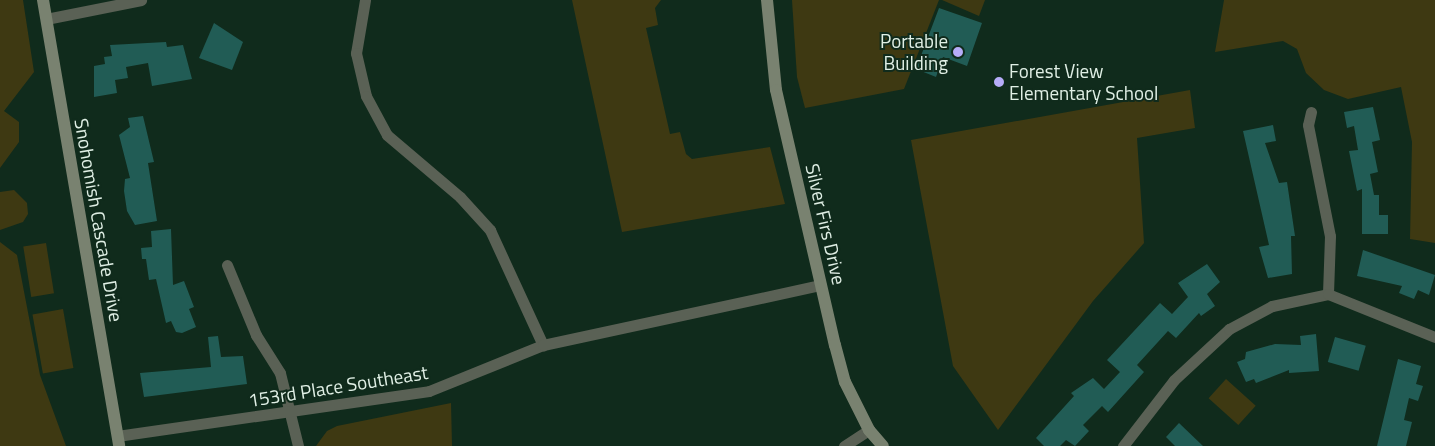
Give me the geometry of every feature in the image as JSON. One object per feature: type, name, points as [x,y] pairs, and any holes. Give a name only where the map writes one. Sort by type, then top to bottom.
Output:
[{"type":"street","name":"Snohomish Cascade Drive","points":[[43,0],[118,441]]},
{"type":"street","points":[[46,18],[141,0]]},
{"type":"street","points":[[365,0],[356,54],[374,112],[386,135],[460,197],[490,230],[543,345]]},
{"type":"street","name":"Silver Firs Drive","points":[[767,0],[776,90],[820,285],[845,382],[869,430],[883,446]]},
{"type":"street","points":[[1311,112],[1308,125],[1330,236],[1328,294]]},
{"type":"street","points":[[227,265],[256,334],[280,373],[298,446]]},
{"type":"street","name":"153rd Place Southeast","points":[[118,441],[429,391],[543,345],[820,285]]},
{"type":"street","points":[[1123,446],[1174,380],[1229,329],[1272,306],[1328,294],[1435,337]]},
{"type":"street","points":[[844,446],[869,430]]},
{"type":"shaded area","points":[[0,0],[23,0],[34,72],[4,111],[19,122],[19,142],[0,168]]},
{"type":"shaded area","points":[[572,0],[661,0],[655,8],[658,25],[646,28],[670,134],[680,132],[686,154],[692,159],[770,147],[785,204],[622,232]]},
{"type":"shaded area","points":[[792,0],[939,0],[904,89],[805,108],[797,77]]},
{"type":"shaded area","points":[[942,0],[985,0],[979,16]]},
{"type":"shaded area","points":[[1224,0],[1435,0],[1435,243],[1410,239],[1412,142],[1401,87],[1348,99],[1324,90],[1306,73],[1297,49],[1283,41],[1215,52]]},
{"type":"shaded area","points":[[1190,90],[1195,128],[1137,138],[1144,243],[1093,301],[998,430],[953,366],[911,140]]},
{"type":"shaded area","points":[[14,190],[27,203],[28,214],[23,222],[0,230],[0,192]]},
{"type":"shaded area","points":[[0,242],[17,255],[40,375],[66,446],[0,446]]},
{"type":"shaded area","points":[[46,243],[54,293],[31,297],[23,247]]},
{"type":"shaded area","points":[[63,309],[73,368],[43,373],[32,314]]},
{"type":"shaded area","points":[[1226,379],[1256,406],[1238,425],[1209,398]]},
{"type":"shaded area","points":[[451,403],[452,446],[316,446],[327,431],[337,426]]},
{"type":"building","points":[[939,8],[982,23],[967,66],[943,57],[936,77],[916,69]]},
{"type":"building","points":[[214,23],[243,42],[232,70],[199,58]]},
{"type":"building","points":[[166,42],[167,47],[183,45],[192,79],[152,86],[148,63],[126,67],[128,78],[115,80],[117,93],[94,97],[94,66],[105,64],[104,57],[112,56],[110,45]]},
{"type":"building","points":[[1373,107],[1380,140],[1372,142],[1378,172],[1370,174],[1374,195],[1379,195],[1379,215],[1388,215],[1388,234],[1362,234],[1362,189],[1357,191],[1349,151],[1358,150],[1354,126],[1347,128],[1344,112]]},
{"type":"building","points":[[143,116],[154,162],[148,163],[157,221],[135,225],[127,211],[124,191],[125,179],[130,178],[119,135],[130,127],[128,118]]},
{"type":"building","points":[[1273,125],[1276,141],[1265,143],[1279,183],[1287,182],[1295,236],[1291,236],[1292,274],[1268,278],[1259,247],[1269,245],[1243,131]]},
{"type":"building","points":[[171,229],[173,285],[184,281],[194,307],[189,309],[196,327],[182,333],[176,332],[171,321],[166,323],[156,279],[149,280],[146,259],[142,259],[141,248],[152,247],[151,231]]},
{"type":"building","points":[[1363,250],[1435,275],[1429,295],[1418,290],[1414,299],[1399,293],[1402,286],[1357,276]]},
{"type":"building","points":[[1207,264],[1220,282],[1207,294],[1215,306],[1201,316],[1199,313],[1176,338],[1168,331],[1137,365],[1144,372],[1108,412],[1102,406],[1083,425],[1089,431],[1075,446],[1066,440],[1060,446],[1044,446],[1036,438],[1074,396],[1071,393],[1093,378],[1104,389],[1120,372],[1107,360],[1160,303],[1172,314],[1188,297],[1178,283]]},
{"type":"building","points":[[1316,334],[1319,371],[1289,373],[1289,370],[1256,383],[1254,379],[1246,382],[1237,362],[1245,359],[1246,352],[1275,344],[1301,345],[1300,336]]},
{"type":"building","points":[[218,336],[221,357],[243,356],[247,384],[144,397],[140,373],[211,367],[208,337]]},
{"type":"building","points":[[1335,337],[1366,346],[1359,371],[1328,362]]},
{"type":"building","points":[[1398,359],[1421,366],[1416,384],[1423,386],[1418,401],[1409,398],[1404,420],[1412,422],[1406,446],[1377,446]]},
{"type":"building","points":[[1179,423],[1203,446],[1175,446],[1166,437]]},
{"type":"place","name":"Portable Building","points":[[958,52]]},
{"type":"place","name":"Forest View Elementary School","points":[[999,82]]}]
